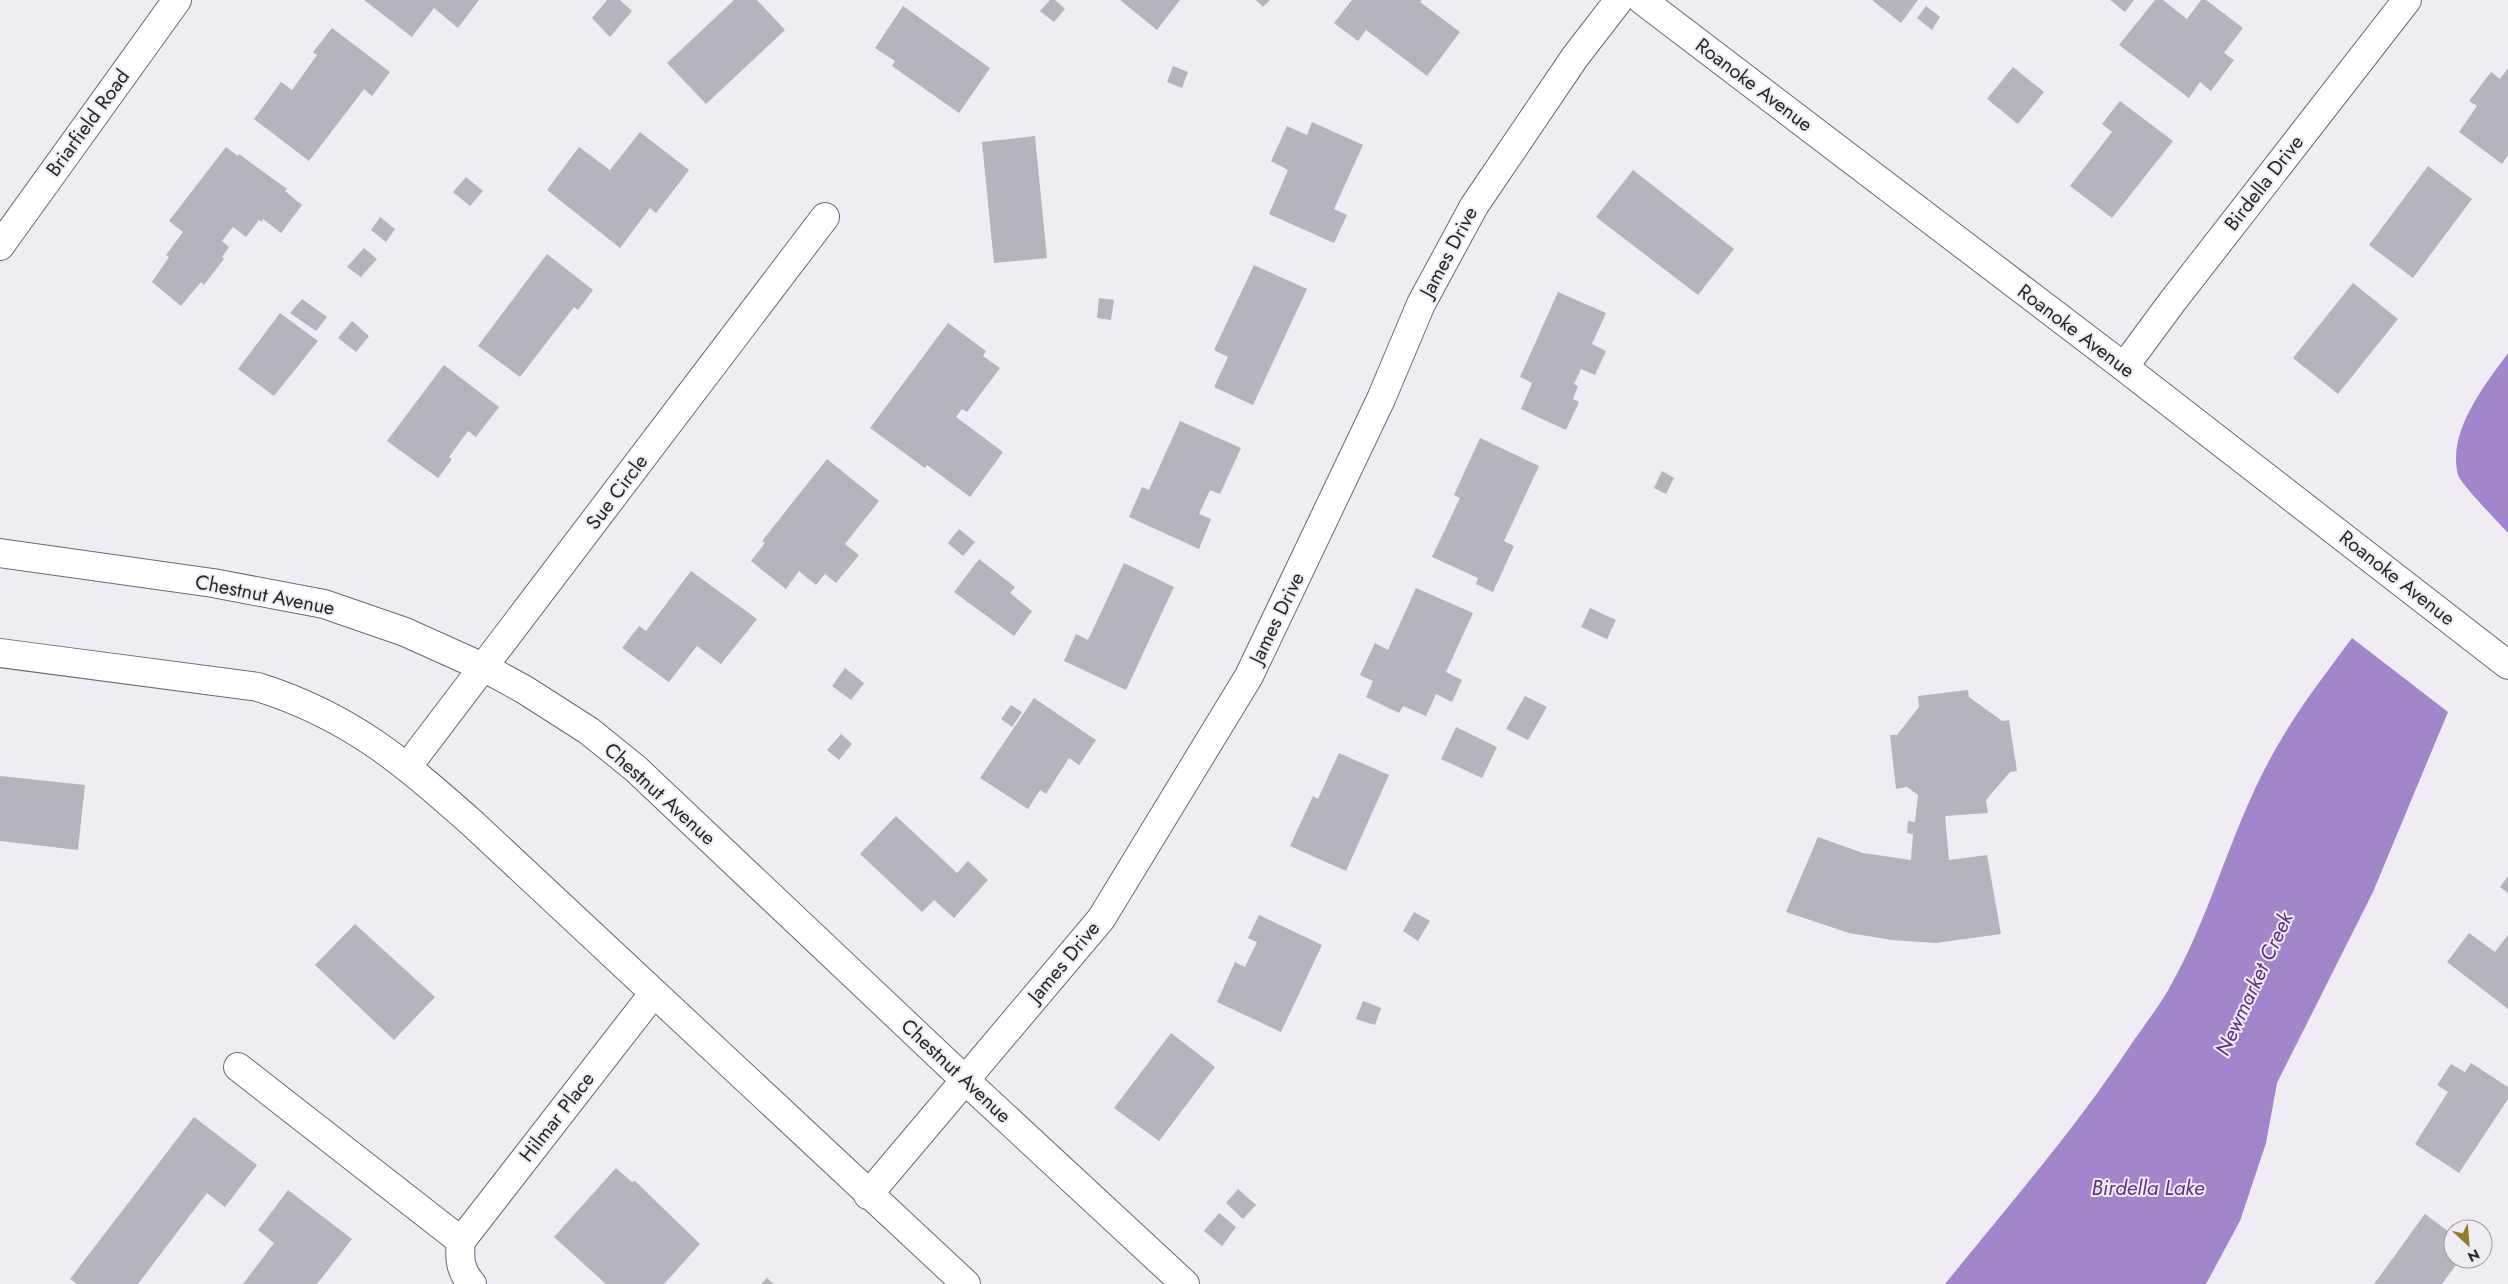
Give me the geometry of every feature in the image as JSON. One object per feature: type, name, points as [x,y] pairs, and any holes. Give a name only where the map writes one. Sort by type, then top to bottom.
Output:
[{"type":"street","name":"Briarfield Road","points":[[0,246],[177,0]]},
{"type":"street","name":"James Drive","points":[[868,1195],[1101,919],[1249,676],[1381,399],[1421,304],[1474,206],[1575,57],[1619,0]]},
{"type":"street","name":"Roanoke Avenue","points":[[1642,0],[2124,367],[2508,665]]},
{"type":"street","name":"Birdella Drive","points":[[2124,367],[2172,302],[2407,0]]},
{"type":"street","name":"Sue Circle","points":[[408,766],[485,668],[825,217]]},
{"type":"street","points":[[0,533],[94,550],[214,582]]},
{"type":"street","name":"Chestnut Avenue","points":[[0,553],[214,582],[324,604],[405,632],[485,668],[525,690],[589,731],[636,769],[965,1080],[1185,1284]]},
{"type":"street","points":[[0,653],[258,687],[282,694],[338,719],[369,737],[408,766],[521,867],[868,1195],[966,1284]]},
{"type":"street","name":"Hilmar Place","points":[[461,1241],[654,994]]},
{"type":"street","points":[[238,1067],[461,1241],[459,1257],[462,1270],[472,1284]]},
{"type":"water","points":[[2508,353],[2508,533],[2461,480],[2458,475],[2456,458],[2458,442],[2470,410]]},
{"type":"water","name":"Birdella Lake","points":[[2352,638],[2448,712],[2373,892],[2277,1083],[2266,1143],[2240,1221],[2206,1284],[1945,1284],[2065,1136],[2111,1075],[2163,999],[2182,964],[2208,906],[2243,817],[2270,759],[2298,712]]},
{"type":"building","points":[[364,0],[479,0],[458,28],[434,8],[412,37]]},
{"type":"building","points":[[607,0],[620,0],[632,11],[610,37],[592,18]]},
{"type":"building","points":[[734,0],[757,0],[785,30],[706,104],[667,63]]},
{"type":"building","points":[[1050,0],[1055,0],[1065,9],[1054,22],[1040,11]]},
{"type":"building","points":[[1120,0],[1180,0],[1157,30]]},
{"type":"building","points":[[1256,0],[1270,0],[1263,7]]},
{"type":"building","points":[[1352,0],[1422,0],[1420,2],[1460,32],[1427,76],[1366,30],[1358,41],[1334,23]]},
{"type":"building","points":[[1872,0],[1918,0],[1901,23]]},
{"type":"building","points":[[2110,0],[2134,0],[2125,12]]},
{"type":"building","points":[[2155,0],[2163,0],[2187,19],[2201,0],[2206,0],[2243,28],[2224,53],[2234,60],[2211,91],[2200,82],[2189,98],[2119,45]]},
{"type":"building","points":[[903,6],[990,68],[959,113],[892,66],[895,61],[875,48]]},
{"type":"building","points":[[1926,6],[1940,17],[1932,30],[1917,18]]},
{"type":"building","points":[[332,28],[390,72],[372,96],[364,89],[309,161],[254,119],[281,82],[292,90],[317,55],[313,52]]},
{"type":"building","points":[[1173,66],[1188,72],[1182,88],[1167,82]]},
{"type":"building","points":[[2013,67],[2044,92],[2018,124],[1987,99]]},
{"type":"building","points":[[2508,68],[2508,155],[2502,164],[2459,132],[2477,106],[2469,101],[2491,72],[2500,79]]},
{"type":"building","points":[[2120,101],[2173,141],[2112,218],[2070,186],[2112,132],[2102,124]]},
{"type":"building","points":[[1312,122],[1363,145],[1334,209],[1347,215],[1334,243],[1269,214],[1288,170],[1271,161],[1287,126],[1307,135]]},
{"type":"building","points":[[640,132],[689,170],[656,213],[650,208],[620,248],[547,190],[579,147],[610,170]]},
{"type":"building","points":[[1035,136],[1047,258],[994,263],[982,142]]},
{"type":"building","points":[[226,147],[238,156],[239,154],[287,189],[285,191],[302,205],[281,233],[263,219],[262,222],[259,220],[246,237],[233,227],[222,241],[229,247],[222,257],[224,259],[204,285],[201,282],[181,306],[152,282],[169,257],[166,255],[183,232],[169,221]]},
{"type":"building","points":[[2428,166],[2472,199],[2413,278],[2369,245]]},
{"type":"building","points":[[1633,170],[1734,249],[1698,295],[1596,217]]},
{"type":"building","points":[[466,177],[483,191],[470,206],[453,192]]},
{"type":"building","points":[[380,217],[395,229],[386,242],[371,230]]},
{"type":"building","points":[[364,248],[377,259],[361,277],[347,267]]},
{"type":"building","points":[[547,254],[593,290],[578,310],[574,307],[520,377],[478,346]]},
{"type":"building","points":[[1254,265],[1307,289],[1253,405],[1214,387],[1228,357],[1214,350]]},
{"type":"building","points":[[2353,283],[2398,319],[2338,394],[2293,358]]},
{"type":"building","points":[[1558,292],[1606,313],[1592,344],[1606,351],[1595,375],[1581,369],[1574,384],[1578,386],[1573,399],[1579,402],[1566,430],[1521,409],[1532,383],[1520,377]]},
{"type":"building","points":[[1099,298],[1114,300],[1111,320],[1097,318]]},
{"type":"building","points":[[302,299],[327,317],[316,331],[290,313]]},
{"type":"building","points":[[280,313],[318,341],[274,396],[238,369]]},
{"type":"building","points":[[352,321],[369,336],[356,352],[338,338]]},
{"type":"building","points":[[948,323],[986,351],[983,356],[1000,368],[967,412],[962,409],[956,417],[1003,452],[970,497],[927,465],[925,468],[870,428]]},
{"type":"building","points":[[444,365],[499,407],[476,437],[468,431],[449,457],[452,459],[438,478],[387,441]]},
{"type":"building","points":[[1180,421],[1241,448],[1220,494],[1210,490],[1199,514],[1211,519],[1199,549],[1129,517],[1142,487],[1149,490]]},
{"type":"building","points":[[1480,438],[1539,466],[1504,541],[1514,546],[1493,592],[1476,584],[1478,578],[1432,557],[1460,498],[1454,495]]},
{"type":"building","points":[[827,459],[879,501],[845,544],[859,555],[836,583],[825,574],[816,585],[799,571],[786,589],[751,561],[765,543],[762,541]]},
{"type":"building","points":[[1662,471],[1674,478],[1666,494],[1654,488]]},
{"type":"building","points":[[959,529],[975,542],[963,556],[948,543]]},
{"type":"building","points":[[979,559],[1015,587],[1010,593],[1032,611],[1014,636],[954,592]]},
{"type":"building","points":[[1124,563],[1174,587],[1126,690],[1064,661],[1076,634],[1088,640]]},
{"type":"building","points":[[691,571],[757,619],[721,664],[697,646],[669,682],[622,648],[639,626],[646,631]]},
{"type":"building","points":[[1416,588],[1473,613],[1446,672],[1462,680],[1452,702],[1436,694],[1426,716],[1403,706],[1399,713],[1366,697],[1373,681],[1360,675],[1375,643],[1388,650]]},
{"type":"building","points":[[1590,608],[1616,620],[1607,639],[1581,627]]},
{"type":"building","points":[[845,668],[864,683],[851,700],[832,686]]},
{"type":"building","points":[[1968,690],[1969,697],[2002,721],[2009,720],[2017,771],[2010,772],[1986,800],[1988,813],[1945,816],[1949,860],[1987,855],[2001,934],[1936,943],[1892,940],[1849,933],[1786,912],[1818,837],[1863,853],[1911,860],[1913,834],[1907,833],[1908,821],[1915,822],[1918,795],[1907,787],[1896,789],[1890,735],[1897,735],[1919,707],[1918,696]]},
{"type":"building","points":[[1525,696],[1547,707],[1528,740],[1506,729]]},
{"type":"building","points":[[1034,698],[1096,740],[1079,765],[1069,758],[1046,794],[1040,790],[1028,809],[980,778]]},
{"type":"building","points":[[1011,705],[1022,712],[1012,727],[1001,719]]},
{"type":"building","points":[[1456,727],[1497,747],[1482,778],[1441,759]]},
{"type":"building","points":[[841,734],[852,744],[839,760],[827,750]]},
{"type":"building","points":[[1339,753],[1389,775],[1346,871],[1290,846],[1313,796],[1318,799]]},
{"type":"building","points":[[0,776],[85,785],[78,850],[0,841]]},
{"type":"building","points":[[896,816],[957,873],[968,861],[988,880],[954,918],[934,900],[922,912],[860,854]]},
{"type":"building","points":[[2508,876],[2508,893],[2500,887]]},
{"type":"building","points":[[1414,912],[1430,921],[1418,941],[1403,931]]},
{"type":"building","points":[[1259,915],[1322,945],[1281,1032],[1217,1002],[1235,962],[1245,967],[1257,942],[1248,938]]},
{"type":"building","points":[[355,924],[435,997],[394,1040],[315,965]]},
{"type":"building","points":[[2469,933],[2495,952],[2508,935],[2508,1009],[2447,962]]},
{"type":"building","points":[[1363,1001],[1381,1008],[1375,1025],[1356,1019]]},
{"type":"building","points":[[1171,1033],[1215,1067],[1159,1141],[1114,1108]]},
{"type":"building","points":[[2471,1063],[2508,1087],[2508,1099],[2459,1173],[2415,1144],[2448,1092],[2437,1085],[2451,1064],[2465,1072]]},
{"type":"building","points":[[194,1117],[257,1165],[225,1207],[207,1193],[138,1284],[77,1284],[70,1279]]},
{"type":"building","points":[[616,1168],[632,1182],[635,1181],[700,1244],[664,1284],[606,1284],[554,1237]]},
{"type":"building","points":[[1238,1189],[1256,1205],[1243,1219],[1226,1203]]},
{"type":"building","points":[[288,1190],[352,1239],[317,1284],[243,1284],[274,1243],[258,1230]]},
{"type":"building","points":[[1219,1213],[1236,1227],[1222,1246],[1204,1231]]},
{"type":"building","points":[[2425,1214],[2443,1228],[2443,1269],[2453,1269],[2442,1284],[2374,1284]]},
{"type":"building","points":[[767,1278],[774,1284],[761,1284]]},
{"type":"water label","name":"Newmarket Creek","points":[[2254,984]]}]
